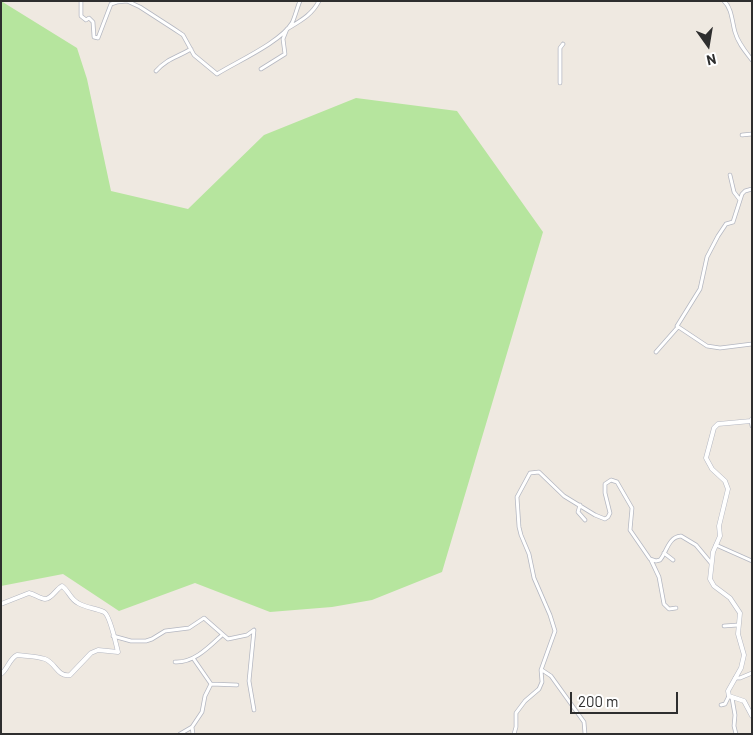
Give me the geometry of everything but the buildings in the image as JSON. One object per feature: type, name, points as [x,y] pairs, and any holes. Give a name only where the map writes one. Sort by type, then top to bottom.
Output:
[{"type":"street","points":[[81,1],[81,16],[86,20],[89,18],[94,22],[94,37],[98,38],[111,4],[127,2],[140,7],[183,35],[194,55],[218,74],[264,48],[287,29],[307,17],[319,1]]},
{"type":"street","points":[[261,69],[285,54],[283,39],[292,23],[300,1]]},
{"type":"street","points":[[724,1],[728,5],[740,45],[752,60]]},
{"type":"street","points":[[560,83],[560,48],[563,44]]},
{"type":"street","points":[[156,71],[169,59],[191,49]]},
{"type":"street","points":[[742,136],[752,134]]},
{"type":"street","points":[[730,175],[734,192],[740,201]]},
{"type":"street","points":[[656,352],[678,327],[700,289],[707,257],[721,230],[726,224],[733,222],[742,194],[752,189]]},
{"type":"street","points":[[678,327],[707,346],[720,348],[752,344]]},
{"type":"street","points":[[736,734],[734,726],[735,715],[728,691],[741,668],[744,655],[739,640],[738,625],[740,613],[735,604],[711,583],[711,563],[720,536],[719,526],[728,489],[725,481],[708,464],[706,454],[714,428],[718,424],[751,422]]},
{"type":"street","points":[[514,734],[516,713],[525,701],[539,689],[542,682],[542,670],[555,631],[534,578],[529,554],[521,535],[517,497],[530,473],[539,472],[564,496],[605,519],[610,513],[605,493],[605,484],[611,480],[616,482],[632,508],[630,530],[638,539],[658,572],[664,604],[669,609],[676,608]]},
{"type":"street","points":[[580,505],[578,512],[585,520]]},
{"type":"street","points":[[650,559],[660,560],[669,543],[675,537],[681,536],[696,545],[711,563]]},
{"type":"street","points":[[716,545],[752,561]]},
{"type":"street","points":[[664,553],[673,560]]},
{"type":"street","points":[[1,604],[29,593],[46,599],[50,598],[62,586],[71,598],[78,603],[106,613],[109,616],[118,652],[98,650],[91,653],[70,675],[65,676],[58,672],[51,662],[44,658],[17,654],[13,656],[1,674]]},
{"type":"street","points":[[113,636],[131,641],[152,639],[165,631],[189,628],[204,618],[228,640],[254,630],[248,681],[254,710]]},
{"type":"street","points":[[724,626],[738,625]]},
{"type":"street","points":[[175,662],[193,658],[222,634]]},
{"type":"street","points":[[193,658],[211,684]]},
{"type":"street","points":[[542,670],[551,676],[584,722],[585,734]]},
{"type":"street","points":[[735,678],[752,673]]},
{"type":"street","points":[[211,684],[237,685]]},
{"type":"street","points":[[180,734],[192,727],[202,712],[205,696],[211,684]]},
{"type":"street","points":[[721,705],[725,704],[731,697]]},
{"type":"street","points":[[731,697],[744,701],[752,716]]},
{"type":"street","points":[[192,727],[193,734]]},
{"type":"green space","points":[[1,1],[77,48],[87,79],[111,191],[188,209],[264,135],[356,98],[457,111],[543,232],[442,572],[372,600],[332,607],[270,612],[195,583],[119,611],[63,574],[1,586]]}]
